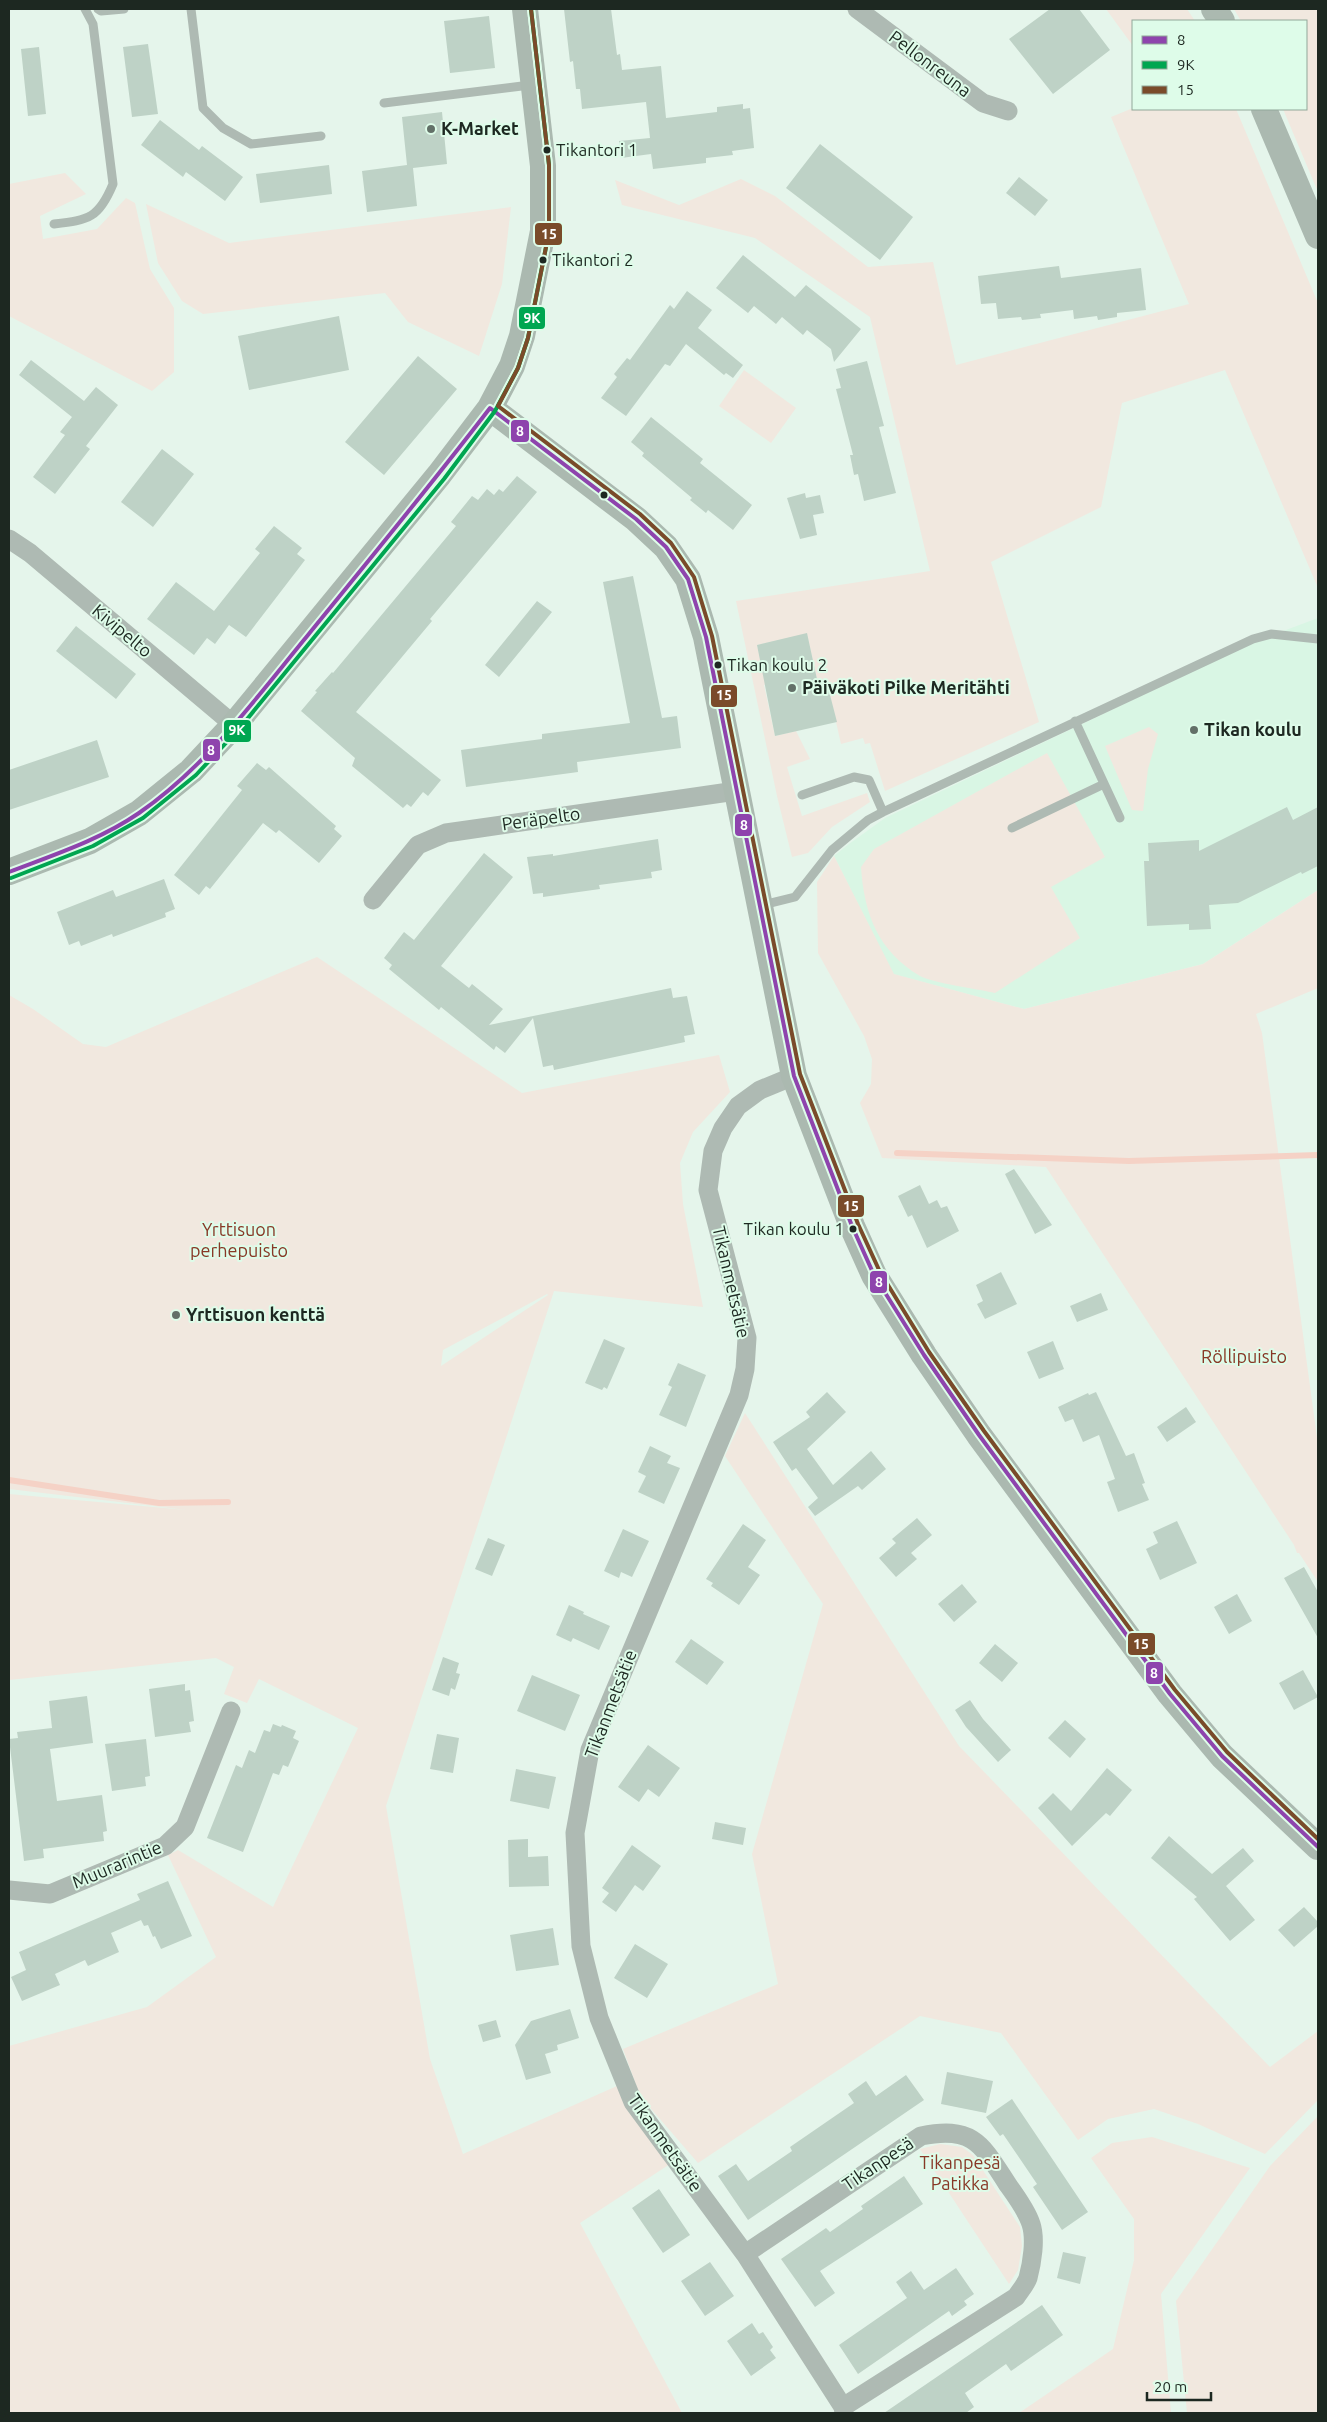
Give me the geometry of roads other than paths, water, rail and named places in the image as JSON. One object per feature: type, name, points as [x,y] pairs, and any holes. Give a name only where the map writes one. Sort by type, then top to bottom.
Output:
[{"type":"street","points":[[9,872],[90,841],[139,813],[191,771],[234,725],[439,475],[490,408],[512,366],[522,336],[543,231],[543,166],[525,9]]},
{"type":"street","name":"Pellonreuna","points":[[857,9],[983,103],[1008,111]]},
{"type":"street","points":[[1214,9],[1221,20]]},
{"type":"street","points":[[1264,110],[1318,236]]},
{"type":"street","points":[[490,408],[636,519],[666,547],[688,579],[706,637],[794,1076],[852,1226],[874,1275],[952,1395],[1170,1694],[1222,1756],[1318,1847]]},
{"type":"street","name":"Kivipelto","points":[[9,539],[30,553],[234,725]]},
{"type":"street","name":"Peräpelto","points":[[373,900],[418,845],[446,833],[736,791]]},
{"type":"street","name":"Tikanmetsätie","points":[[794,1076],[760,1090],[738,1106],[723,1128],[713,1151],[708,1190],[746,1338],[745,1369],[739,1395],[590,1750],[575,1833],[581,1946],[599,2018],[633,2102],[745,2254],[844,2410]]},
{"type":"street","name":"Muurarintie","points":[[9,1890],[50,1894],[165,1846],[185,1827],[231,1711]]},
{"type":"street","name":"Tikanpesä","points":[[745,2254],[921,2136],[941,2132],[961,2135],[982,2146],[1014,2194],[1032,2225],[1032,2249],[1028,2279],[1016,2297],[844,2410]]},
{"type":"lane","points":[[54,224],[90,218],[105,204],[113,184],[93,24],[85,9]]},
{"type":"lane","points":[[98,9],[101,11],[124,9]]},
{"type":"lane","points":[[191,9],[202,108],[223,128],[251,144],[321,136]]},
{"type":"lane","points":[[384,103],[533,85]]},
{"type":"lane","points":[[760,906],[795,897],[832,850],[868,820],[883,812],[1253,639],[1271,634],[1318,639]]},
{"type":"lane","points":[[1075,721],[1120,818]]},
{"type":"lane","points":[[802,795],[854,777],[868,780],[883,812]]},
{"type":"lane","points":[[1012,828],[1104,784]]},
{"type":"waterway","points":[[897,1153],[1129,1161],[1318,1155]]},
{"type":"waterway","points":[[9,1480],[159,1503],[228,1502]]},
{"type":"place","name":"K-Market","points":[[431,129]]},
{"type":"place","name":"Tikantori 1","points":[[547,150]]},
{"type":"place","name":"Tikantori 2","points":[[543,260]]},
{"type":"place","name":"Tikan koulu 2","points":[[718,665]]},
{"type":"place","name":"Päiväkoti Pilke Meritähti","points":[[792,688]]},
{"type":"place","name":"Tikan koulu","points":[[1194,730]]},
{"type":"place","name":"Tikan koulu 1","points":[[853,1229]]},
{"type":"place","name":"Yrttisuon kenttä","points":[[176,1315]]},
{"type":"park label","name":"Yrttisuon perhepuisto","points":[[239,1240]]},
{"type":"park label","name":"Röllipuisto","points":[[1244,1357]]},
{"type":"park label","name":"Tikanpesä Patikka","points":[[960,2173]]}]
